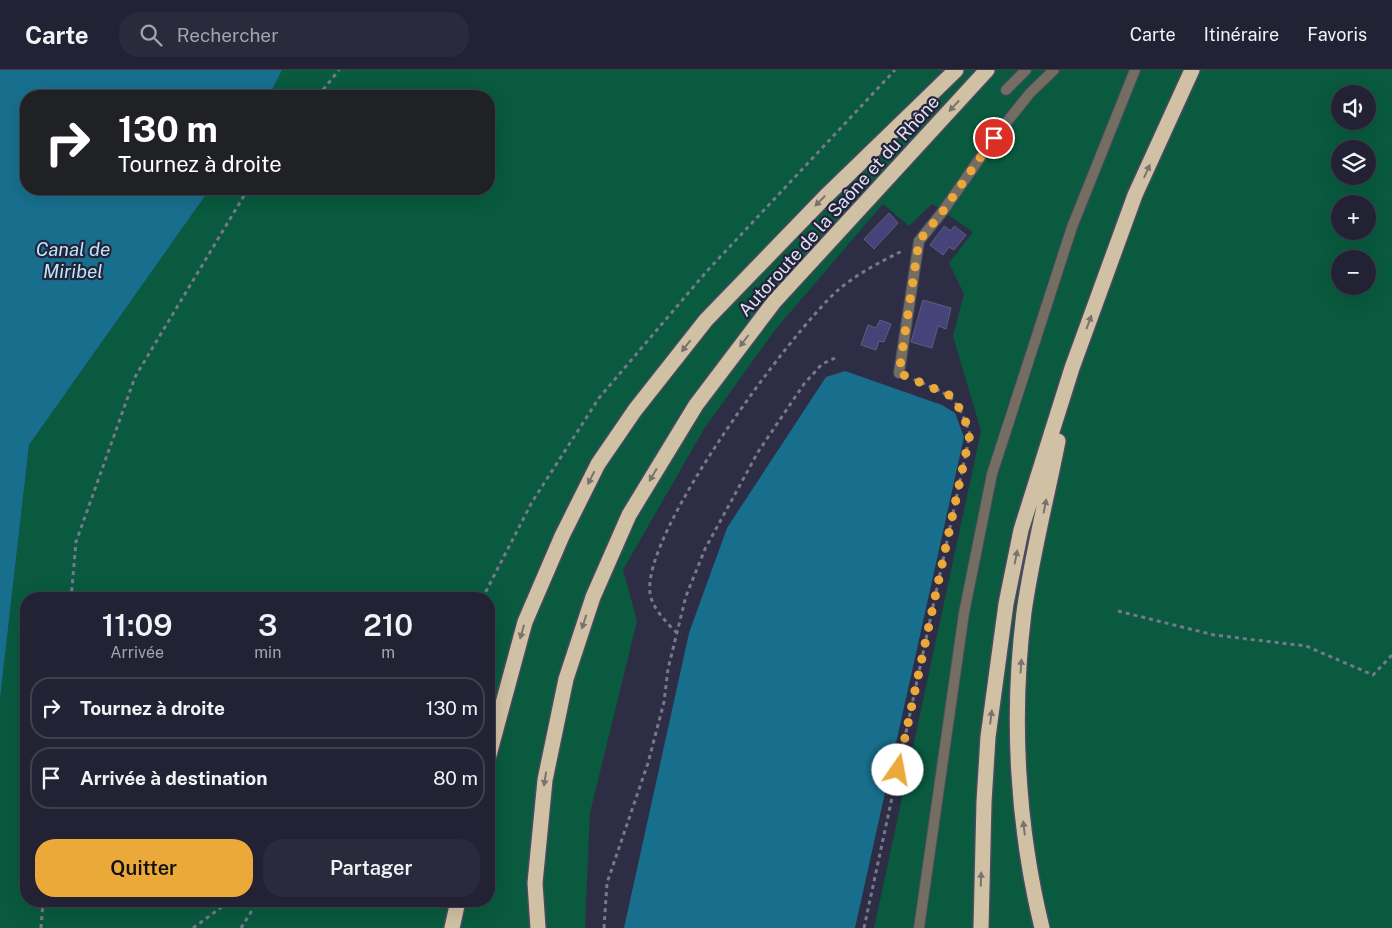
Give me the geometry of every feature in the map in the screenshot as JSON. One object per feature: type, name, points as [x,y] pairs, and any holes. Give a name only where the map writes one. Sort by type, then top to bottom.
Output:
[{"type":"highway","points":[[495,733],[525,622],[562,536],[603,456],[635,410],[706,320],[824,197],[956,70]]},
{"type":"highway","name":"Autoroute de la Saône et du Rhône","points":[[538,928],[535,883],[545,780],[566,679],[593,597],[628,515],[696,405],[774,302],[987,70]]},
{"type":"highway","points":[[981,928],[983,811],[988,738],[1006,604],[1021,530],[1072,368],[1135,196],[1192,70]]},
{"type":"highway","points":[[1042,928],[1027,855],[1022,813],[1018,713],[1024,612],[1072,368]]},
{"type":"highway","points":[[452,928],[457,907]]},
{"type":"lane","points":[[1006,90],[1026,70]]},
{"type":"lane","points":[[899,373],[919,241],[943,211],[994,138],[1030,93],[1054,70]]},
{"type":"lane","points":[[919,928],[964,613],[992,474],[1072,227],[1135,70]]},
{"type":"path","points":[[323,90],[338,70]]},
{"type":"path","points":[[486,592],[532,502],[599,398],[707,271],[895,70]]},
{"type":"path","points":[[72,592],[76,542],[135,377],[244,195]]},
{"type":"path","points":[[677,634],[662,618],[650,594],[651,570],[659,544],[719,439],[809,319],[839,290],[882,261],[919,241]]},
{"type":"path","points":[[604,928],[607,883],[648,763],[664,702],[668,670],[686,596],[705,549],[758,452],[804,384],[822,364],[835,358]]},
{"type":"path","points":[[864,928],[970,434],[962,412],[951,396],[899,373]]},
{"type":"path","points":[[1118,611],[1214,635],[1306,646],[1373,675],[1392,655]]},
{"type":"path","points":[[41,928],[43,907]]},
{"type":"path","points":[[193,928],[222,907]]},
{"type":"path","points":[[241,928],[254,907]]},
{"type":"green space","points":[[282,70],[1392,70],[1392,928],[874,928],[981,431],[953,336],[964,294],[949,263],[973,232],[932,204],[909,226],[883,204],[775,330],[704,429],[623,570],[637,621],[590,813],[585,928],[0,928],[0,699],[29,445],[206,195],[495,195],[495,90],[272,90]]},
{"type":"water","name":"Canal de Miribel","points":[[0,70],[282,70],[272,90],[20,90],[20,195],[206,195],[29,445],[0,699]]},
{"type":"water","points":[[845,371],[942,405],[955,413],[964,437],[855,928],[624,928],[689,633],[727,528],[826,377]]},
{"type":"building","points":[[889,213],[898,223],[874,249],[864,239]]},
{"type":"building","points":[[944,226],[951,231],[954,226],[966,235],[954,250],[949,247],[943,255],[930,245]]},
{"type":"building","points":[[923,300],[951,308],[946,329],[938,326],[932,348],[911,342]]},
{"type":"building","points":[[880,320],[891,324],[884,342],[879,341],[876,350],[861,345],[868,325],[876,328]]},
{"type":"route","points":[[898,770],[970,434],[962,412],[951,396],[899,373],[919,241],[943,211],[994,138]]}]
